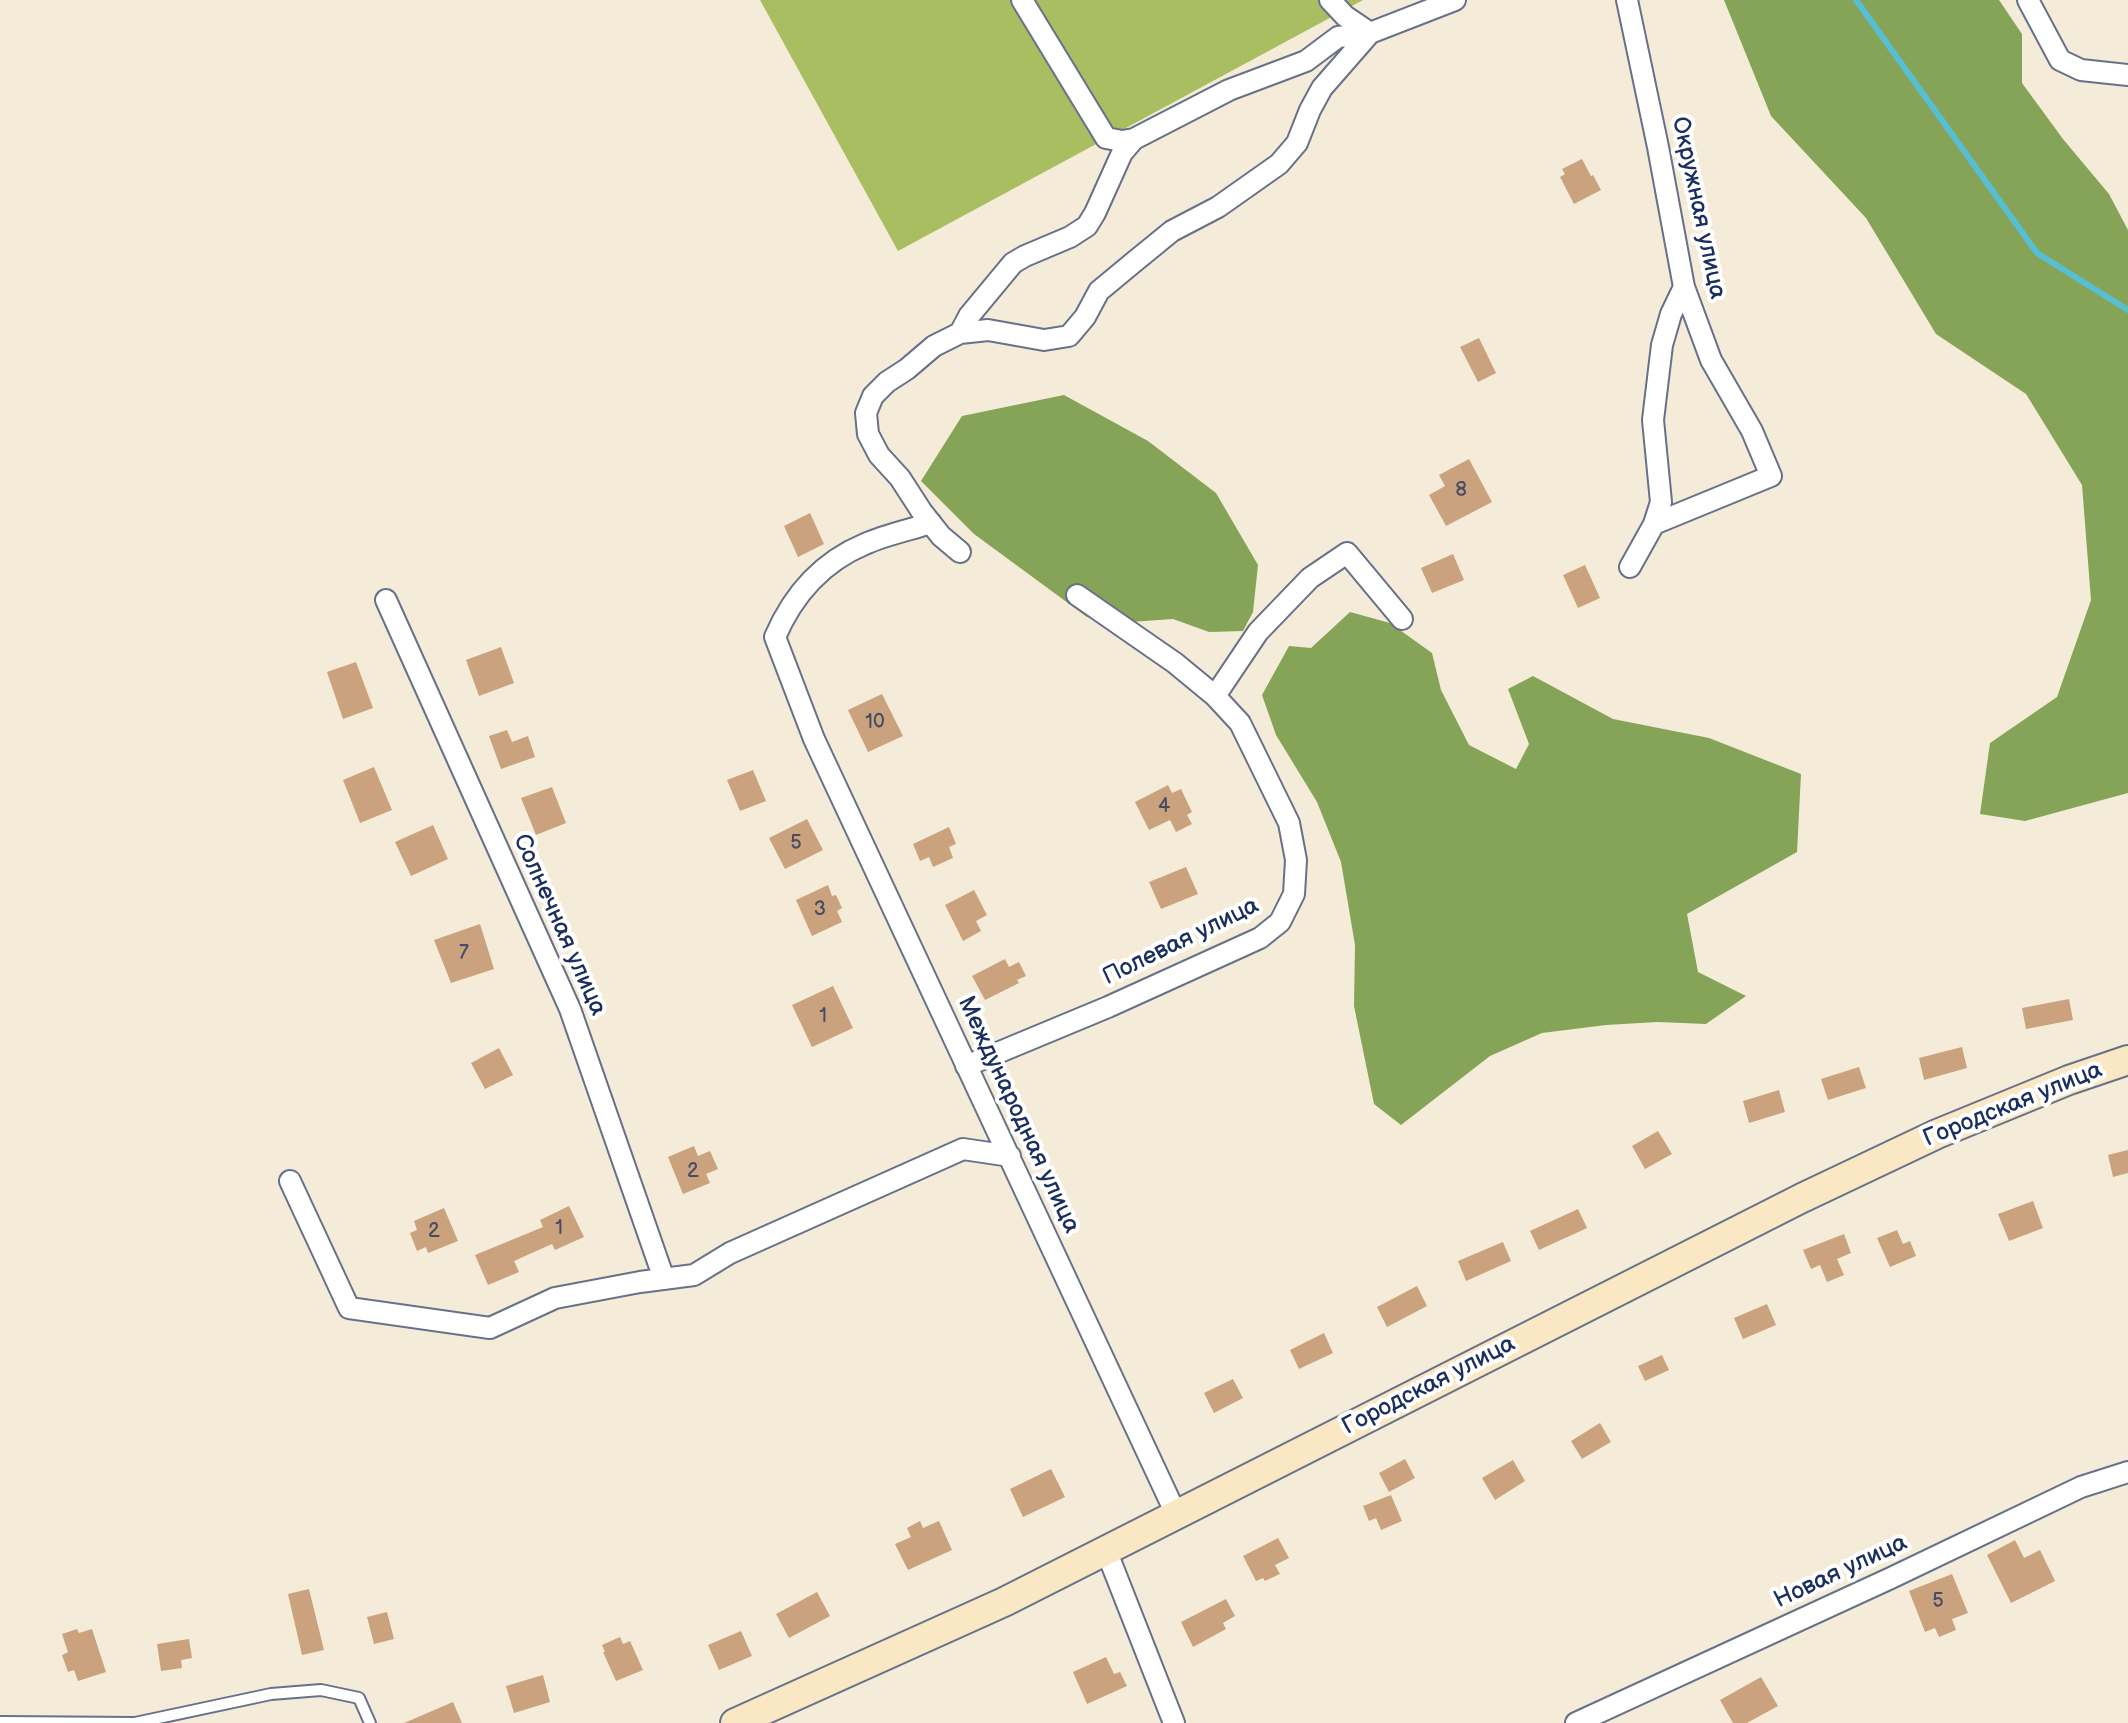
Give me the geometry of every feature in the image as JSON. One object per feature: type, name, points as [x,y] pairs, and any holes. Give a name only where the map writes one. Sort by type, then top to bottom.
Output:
[{"type":"main road","name":"Городская улица","points":[[735,1723],[1004,1602],[1788,1205],[1924,1140],[2069,1080],[2128,1060]]},
{"type":"street","points":[[1022,0],[1106,138],[1122,141],[1134,139],[1229,90],[1306,61],[1338,37],[1370,33],[1455,0]]},
{"type":"street","points":[[1330,0],[1345,16],[1370,33]]},
{"type":"street","name":"Окружная улица","points":[[1627,0],[1684,287],[1711,360],[1752,431],[1771,476],[1654,524]]},
{"type":"street","points":[[2028,0],[2060,60],[2081,70],[2128,75]]},
{"type":"street","points":[[960,552],[941,536],[900,478],[879,455],[868,434],[866,413],[873,396],[934,346],[960,333],[988,330],[1044,340],[1069,336],[1085,317],[1099,291],[1134,262],[1172,231],[1218,207],[1279,164],[1297,143],[1322,88],[1370,33]]},
{"type":"street","points":[[960,333],[969,316],[1013,263],[1087,226],[1122,153],[1134,139]]},
{"type":"street","points":[[1630,567],[1654,524],[1661,502],[1653,420],[1662,345],[1671,314],[1684,287]]},
{"type":"street","name":"Международная улица","points":[[931,523],[867,543],[818,572],[795,600],[775,637],[814,739],[1176,1514]]},
{"type":"street","points":[[1215,696],[1258,632],[1310,578],[1347,553],[1402,619]]},
{"type":"street","name":"Полевая улица","points":[[966,1066],[1108,1007],[1260,938],[1280,922],[1294,894],[1296,860],[1289,823],[1240,723],[1215,696],[1175,663],[1077,595]]},
{"type":"street","name":"Солнечная улица","points":[[386,600],[570,1009],[664,1279]]},
{"type":"street","points":[[290,1181],[349,1308],[490,1328],[555,1298],[694,1275],[730,1253],[963,1149],[1010,1156]]},
{"type":"street","name":"Новая улица","points":[[1576,1723],[2081,1487],[2128,1472]]},
{"type":"street","points":[[1106,1550],[1174,1723]]},
{"type":"lane","points":[[0,1722],[135,1723],[271,1694],[321,1690],[359,1698],[370,1723]]},
{"type":"green space","points":[[760,0],[1363,0],[898,251]]},
{"type":"green space","points":[[1724,0],[1999,0],[2022,34],[2022,83],[2109,194],[2128,230],[2128,793],[2025,821],[1980,814],[1990,743],[2057,697],[2091,600],[2082,485],[2026,394],[1936,334],[1866,218],[1771,116]]},
{"type":"green space","points":[[1064,395],[1148,441],[1216,493],[1258,565],[1253,612],[1243,631],[1209,632],[1173,619],[1130,622],[1087,617],[974,534],[921,481],[962,416]]},
{"type":"green space","points":[[1350,612],[1390,623],[1432,653],[1441,690],[1469,745],[1516,769],[1529,744],[1508,689],[1533,676],[1613,719],[1709,738],[1801,774],[1797,852],[1687,914],[1698,972],[1746,996],[1706,1024],[1658,1022],[1542,1033],[1490,1056],[1401,1125],[1374,1104],[1354,1006],[1355,945],[1341,862],[1317,802],[1276,735],[1262,695],[1289,646],[1311,648]]},
{"type":"building","points":[[1582,159],[1601,190],[1574,204],[1560,177],[1565,174],[1562,169]]},
{"type":"building","points":[[1479,338],[1496,373],[1478,382],[1460,347]]},
{"type":"building","points":[[1469,459],[1492,502],[1446,526],[1429,495],[1445,486],[1439,475]]},
{"type":"building","points":[[810,513],[824,544],[798,557],[784,526]]},
{"type":"building","points":[[1453,554],[1464,580],[1432,593],[1421,568]]},
{"type":"building","points":[[1585,565],[1600,598],[1578,608],[1563,575]]},
{"type":"building","points":[[501,647],[514,683],[479,696],[466,660]]},
{"type":"building","points":[[356,662],[373,708],[343,719],[327,672]]},
{"type":"building","points":[[882,694],[903,736],[868,752],[848,710]]},
{"type":"building","points":[[507,730],[512,742],[528,736],[535,757],[501,769],[489,736]]},
{"type":"building","points":[[374,767],[392,810],[360,823],[343,780]]},
{"type":"building","points":[[753,770],[766,801],[740,811],[727,780]]},
{"type":"building","points":[[1168,785],[1172,793],[1181,789],[1192,812],[1187,815],[1192,824],[1176,832],[1170,820],[1149,830],[1135,802]]},
{"type":"building","points":[[552,787],[566,823],[536,835],[521,798]]},
{"type":"building","points":[[807,819],[823,850],[785,869],[769,838]]},
{"type":"building","points":[[433,825],[448,859],[411,876],[395,842]]},
{"type":"building","points":[[949,827],[956,844],[949,847],[953,858],[933,867],[929,857],[920,861],[913,844]]},
{"type":"building","points":[[1186,867],[1198,894],[1161,909],[1149,882]]},
{"type":"building","points":[[828,885],[842,908],[837,911],[842,922],[812,936],[796,900]]},
{"type":"building","points":[[974,890],[987,915],[976,921],[981,931],[963,941],[945,905]]},
{"type":"building","points":[[480,924],[494,969],[451,983],[434,940]]},
{"type":"building","points":[[1005,959],[1009,967],[1019,962],[1026,976],[1017,980],[1019,983],[985,1000],[972,976]]},
{"type":"building","points":[[833,986],[853,1028],[812,1047],[792,1005]]},
{"type":"building","points":[[2069,999],[2073,1020],[2026,1029],[2022,1008]]},
{"type":"building","points":[[1962,1047],[1967,1068],[1924,1080],[1919,1058]]},
{"type":"building","points":[[499,1048],[513,1075],[485,1089],[471,1063]]},
{"type":"building","points":[[1859,1067],[1866,1088],[1828,1100],[1821,1079]]},
{"type":"building","points":[[1779,1090],[1785,1112],[1749,1123],[1743,1101]]},
{"type":"building","points":[[1658,1131],[1672,1154],[1645,1169],[1632,1146]]},
{"type":"building","points":[[694,1146],[698,1156],[710,1151],[718,1169],[706,1174],[710,1183],[683,1194],[668,1157]]},
{"type":"building","points":[[2128,1150],[2128,1173],[2113,1177],[2108,1155]]},
{"type":"building","points":[[2033,1201],[2043,1228],[2009,1241],[1998,1214]]},
{"type":"building","points":[[569,1206],[584,1237],[555,1250],[552,1244],[514,1261],[519,1272],[488,1285],[475,1255],[543,1227],[540,1220]]},
{"type":"building","points":[[444,1208],[458,1241],[428,1253],[426,1247],[417,1251],[410,1233],[417,1230],[414,1221]]},
{"type":"building","points":[[1578,1209],[1587,1228],[1539,1250],[1530,1231]]},
{"type":"building","points":[[1897,1230],[1903,1244],[1910,1241],[1916,1256],[1890,1267],[1877,1238]]},
{"type":"building","points":[[1844,1234],[1851,1253],[1837,1259],[1844,1275],[1827,1282],[1820,1265],[1811,1269],[1803,1250]]},
{"type":"building","points":[[1503,1242],[1511,1261],[1466,1281],[1458,1261]]},
{"type":"building","points":[[1417,1286],[1427,1306],[1387,1327],[1377,1307]]},
{"type":"building","points":[[1767,1304],[1776,1325],[1743,1339],[1734,1318]]},
{"type":"building","points":[[1324,1333],[1333,1353],[1299,1369],[1290,1350]]},
{"type":"building","points":[[1662,1355],[1669,1370],[1645,1381],[1638,1366]]},
{"type":"building","points":[[1233,1379],[1243,1398],[1214,1413],[1204,1393]]},
{"type":"building","points":[[1600,1423],[1611,1442],[1582,1459],[1571,1441]]},
{"type":"building","points":[[1405,1459],[1415,1478],[1389,1492],[1379,1473]]},
{"type":"building","points":[[1513,1460],[1525,1481],[1495,1500],[1482,1478]]},
{"type":"building","points":[[1051,1469],[1065,1497],[1023,1517],[1010,1489]]},
{"type":"building","points":[[1391,1495],[1402,1521],[1381,1530],[1376,1518],[1369,1521],[1363,1506]]},
{"type":"building","points":[[920,1521],[923,1528],[939,1521],[952,1550],[908,1570],[895,1544],[911,1537],[907,1528]]},
{"type":"building","points":[[1278,1538],[1289,1558],[1275,1565],[1280,1574],[1265,1581],[1263,1578],[1256,1581],[1243,1556]]},
{"type":"building","points":[[2015,1540],[2024,1558],[2040,1550],[2055,1581],[2011,1603],[1987,1555]]},
{"type":"building","points":[[1952,1574],[1968,1613],[1952,1619],[1956,1630],[1939,1637],[1935,1628],[1925,1632],[1909,1591]]},
{"type":"building","points":[[309,1589],[324,1650],[302,1655],[288,1594]]},
{"type":"building","points":[[817,1592],[830,1616],[789,1638],[776,1614]]},
{"type":"building","points":[[1226,1599],[1235,1616],[1223,1623],[1226,1629],[1193,1647],[1181,1622]]},
{"type":"building","points":[[387,1612],[394,1639],[374,1644],[367,1617]]},
{"type":"building","points":[[77,1629],[79,1633],[92,1629],[106,1672],[78,1681],[74,1670],[68,1672],[62,1655],[68,1652],[62,1634]]},
{"type":"building","points":[[741,1631],[752,1656],[719,1670],[708,1645]]},
{"type":"building","points":[[620,1637],[623,1644],[630,1641],[643,1670],[616,1681],[602,1645]]},
{"type":"building","points":[[189,1639],[192,1658],[181,1660],[182,1668],[161,1671],[157,1644]]},
{"type":"building","points":[[1106,1657],[1114,1674],[1120,1672],[1127,1686],[1087,1704],[1073,1672]]},
{"type":"building","points":[[543,1675],[550,1702],[514,1713],[506,1686]]},
{"type":"building","points":[[1761,1677],[1778,1706],[1747,1723],[1733,1723],[1720,1700]]},
{"type":"building","points":[[453,1702],[462,1723],[404,1723]]},
{"type":"waterway","points":[[1856,0],[2037,253],[2128,310]]}]
